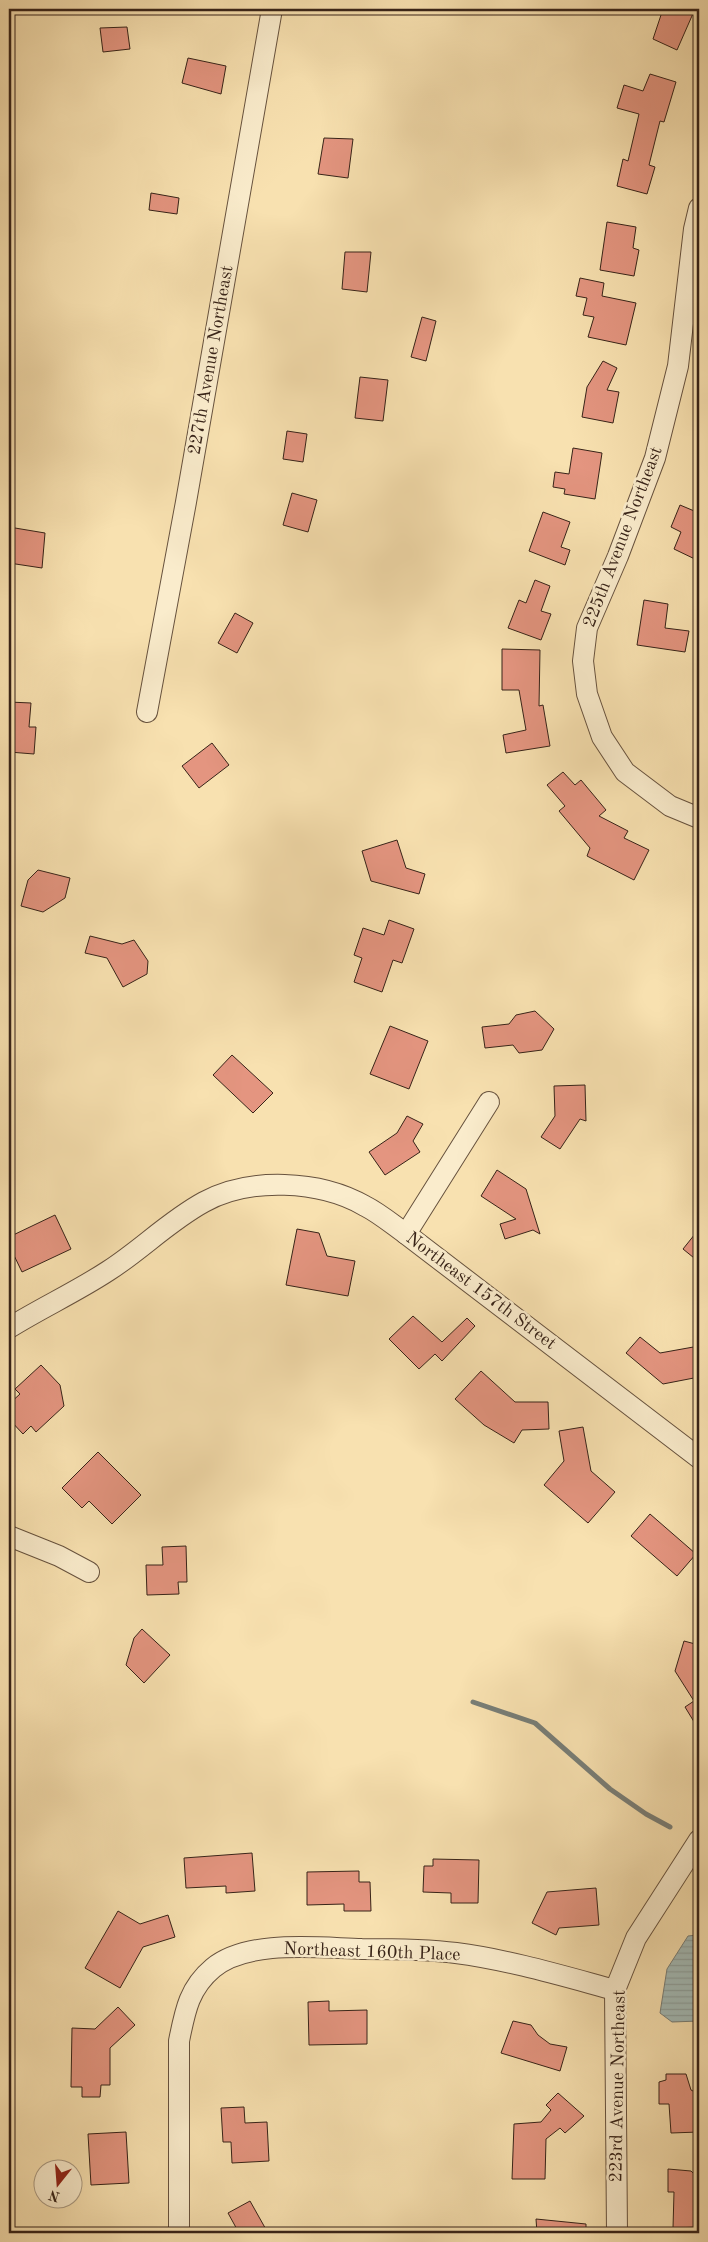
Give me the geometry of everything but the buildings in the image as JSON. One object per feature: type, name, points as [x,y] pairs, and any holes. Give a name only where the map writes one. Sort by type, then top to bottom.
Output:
[{"type":"street","name":"227th Avenue Northeast","points":[[147,712],[188,492],[272,9]]},
{"type":"street","name":"225th Avenue Northeast","points":[[699,208],[694,229],[678,366],[655,458],[618,556],[586,628],[583,661],[588,694],[602,736],[626,772],[670,806],[699,818]]},
{"type":"street","points":[[406,1234],[489,1102]]},
{"type":"street","name":"Northeast 157th Street","points":[[9,1328],[46,1304],[107,1272],[204,1202],[238,1187],[283,1184],[323,1190],[364,1205],[406,1234],[699,1458]]},
{"type":"street","points":[[9,1536],[59,1556],[89,1572]]},
{"type":"street","name":"223rd Avenue Northeast","points":[[617,2233],[615,1990],[636,1938],[699,1840]]},
{"type":"street","name":"Northeast 160th Place","points":[[179,2233],[179,2041],[184,2012],[195,1986],[215,1966],[241,1954],[270,1949],[301,1947],[456,1953],[527,1966],[615,1990]]},
{"type":"water","points":[[697,1935],[699,1938],[699,2021],[672,2022],[660,2013],[667,1969],[688,1936]]},
{"type":"waterway","points":[[473,1702],[535,1723],[610,1789],[646,1814],[670,1827]]}]
